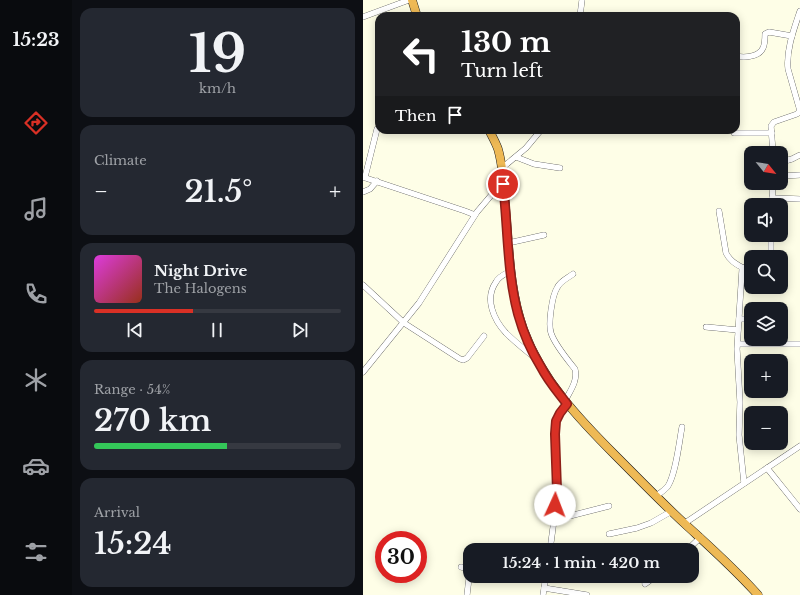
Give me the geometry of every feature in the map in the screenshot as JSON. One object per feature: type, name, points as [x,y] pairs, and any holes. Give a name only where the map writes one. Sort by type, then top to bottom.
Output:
[{"type":"highway","points":[[412,0],[416,12]]},
{"type":"highway","points":[[491,134],[498,148],[502,168],[511,282],[518,314],[524,332],[545,374],[566,403],[594,434],[656,496],[701,537],[758,595]]},
{"type":"street","points":[[377,12],[409,0]]},
{"type":"street","points":[[580,12],[582,0]]},
{"type":"street","points":[[773,146],[772,124],[797,114],[800,111],[787,69],[787,62],[792,36],[800,11]]},
{"type":"street","points":[[363,17],[375,13]]},
{"type":"street","points":[[740,57],[746,58],[760,52],[763,48],[765,34],[769,32],[792,36]]},
{"type":"street","points":[[740,132],[772,133]]},
{"type":"street","points":[[376,134],[364,177],[475,215]]},
{"type":"street","points":[[502,168],[526,148],[538,134]]},
{"type":"street","points":[[788,160],[800,155]]},
{"type":"street","points":[[516,157],[535,164],[560,168]]},
{"type":"street","points":[[788,176],[800,176]]},
{"type":"street","points":[[363,192],[370,189],[377,181]]},
{"type":"street","points":[[363,372],[419,303],[475,215],[494,192],[503,184]]},
{"type":"street","points":[[772,198],[773,190]]},
{"type":"street","points":[[788,199],[800,199]]},
{"type":"street","points":[[719,211],[726,253],[733,262],[743,268],[738,344],[740,402],[739,435],[744,483]]},
{"type":"street","points":[[508,243],[544,235]]},
{"type":"street","points":[[511,270],[501,276],[493,288],[491,298],[492,310],[496,320],[506,333],[537,359]]},
{"type":"street","points":[[551,543],[555,520],[557,490],[556,421],[575,382],[576,374],[575,369],[551,334],[549,323],[557,288],[562,282],[573,274]]},
{"type":"street","points":[[363,285],[404,323],[460,359],[463,360],[467,358],[484,336]]},
{"type":"street","points":[[739,319],[744,319]]},
{"type":"street","points":[[706,327],[739,330]]},
{"type":"street","points":[[738,344],[800,344]]},
{"type":"street","points":[[656,496],[667,487],[671,480],[682,428]]},
{"type":"street","points":[[685,523],[800,446]]},
{"type":"street","points":[[767,468],[800,509]]},
{"type":"street","points":[[555,520],[609,506]]},
{"type":"street","points":[[609,534],[637,528],[651,523],[672,511]]},
{"type":"street","points":[[695,543],[701,537]]},
{"type":"street","points":[[467,595],[468,583]]},
{"type":"street","points":[[543,595],[544,583]]},
{"type":"street","points":[[544,588],[587,595]]},
{"type":"route","points":[[503,184],[511,282],[518,314],[524,332],[541,368],[567,404],[556,421],[557,490],[555,505]]}]
